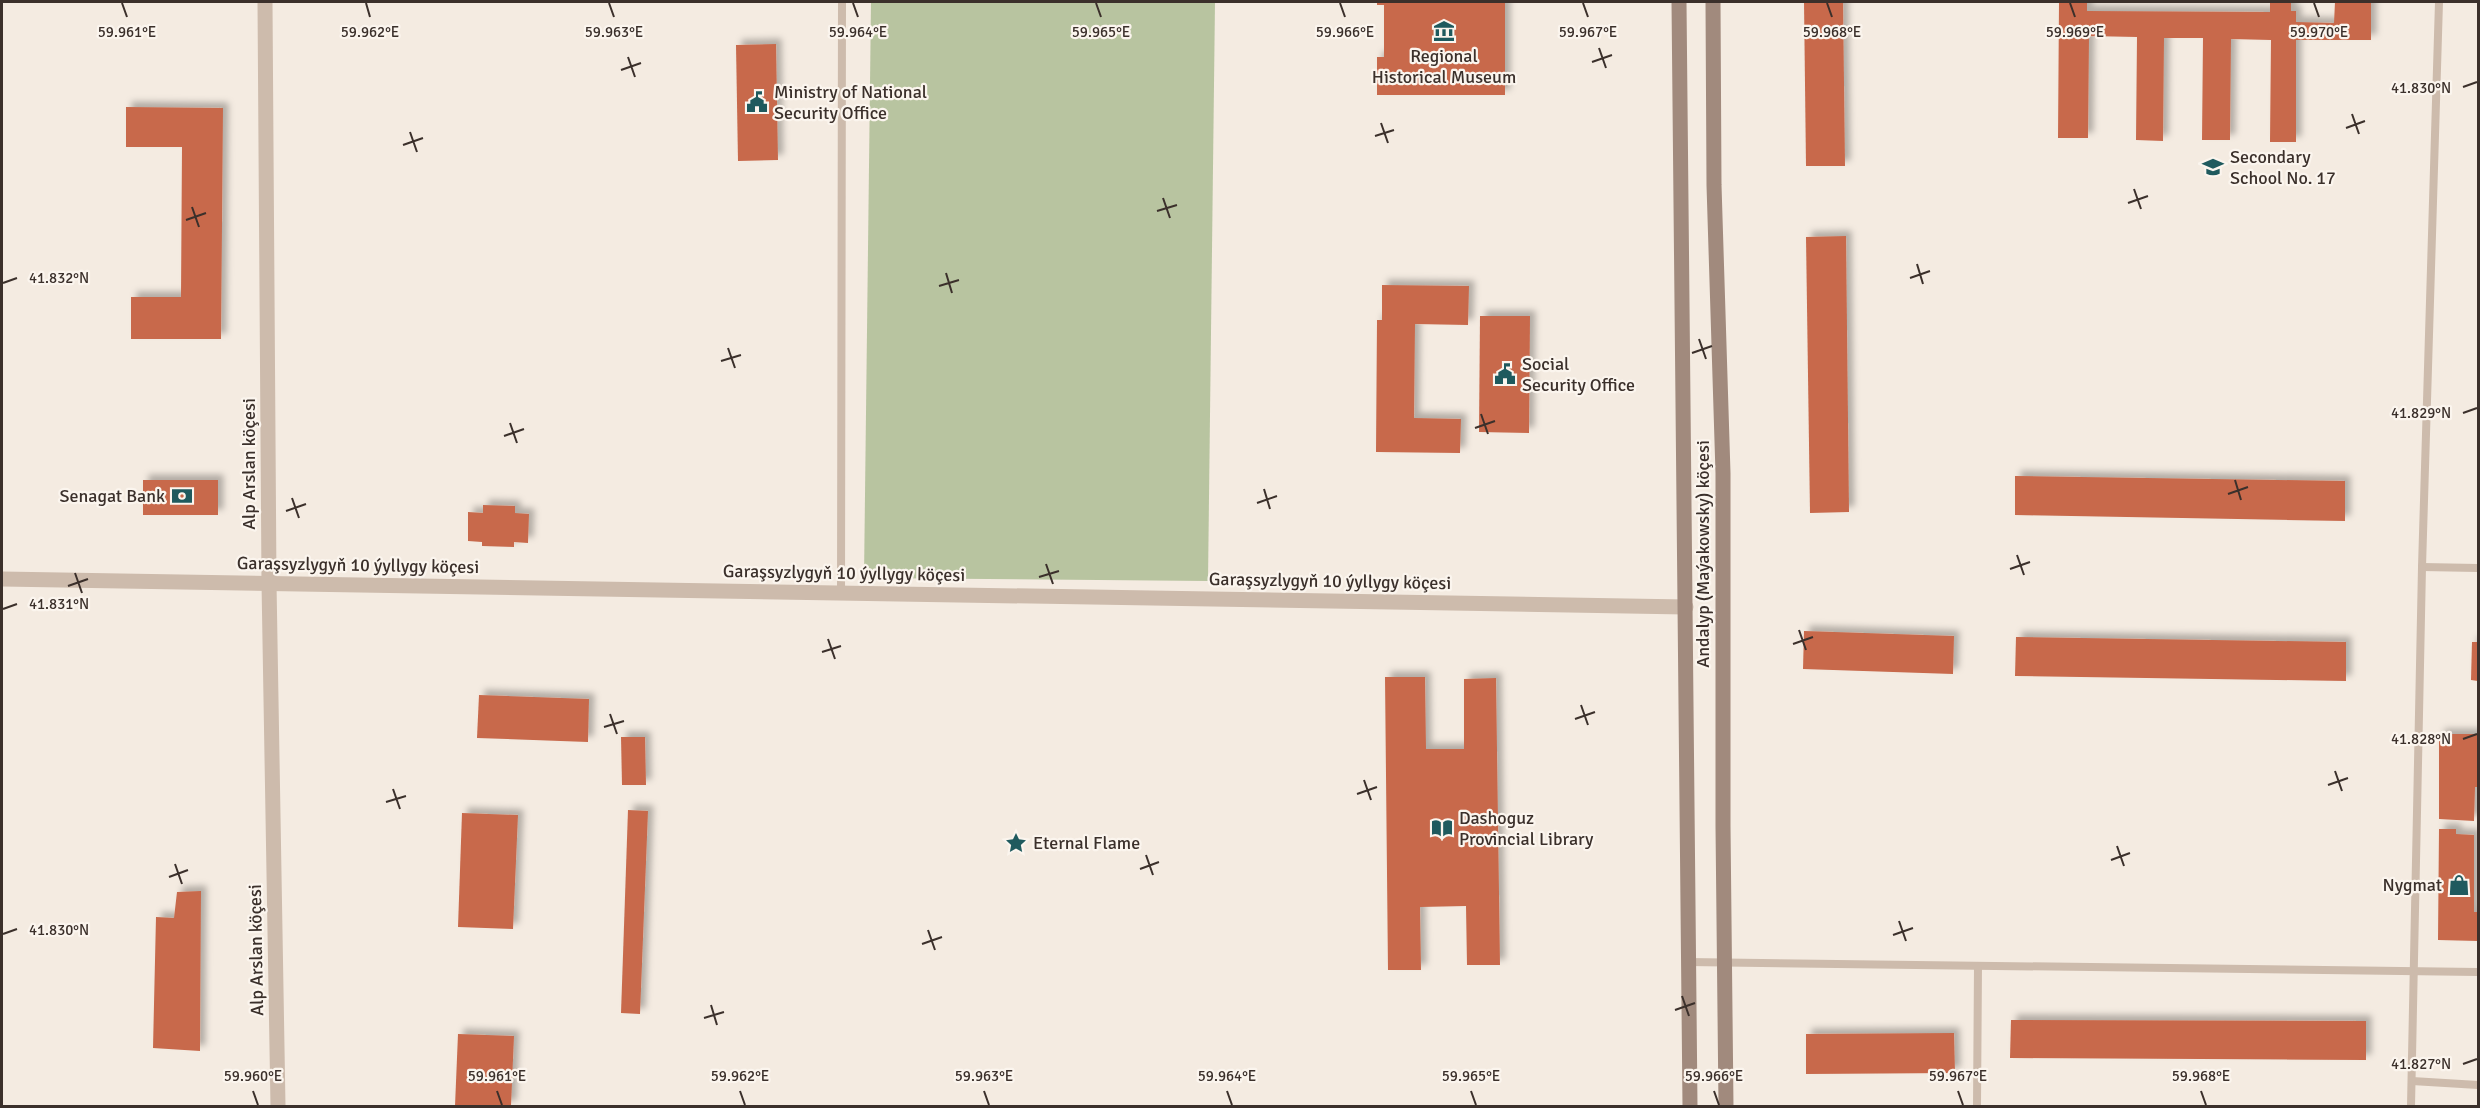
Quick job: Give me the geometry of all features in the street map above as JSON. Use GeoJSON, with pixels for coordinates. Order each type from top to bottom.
{"type":"FeatureCollection","features":[{"type":"Feature","properties":{"kind":"main road","name":"Andalyp (Maýakowsky) köçesi"},"geometry":{"type":"LineString","coordinates":[[1679,2],[1690,1107]]}},
{"type":"Feature","properties":{"kind":"main road","name":"Andalyp (Maýakowsky) köçesi"},"geometry":{"type":"LineString","coordinates":[[1713,2],[1714,185],[1723,473],[1726,1107]]}},
{"type":"Feature","properties":{"kind":"street","name":"Alp Arslan köçesi"},"geometry":{"type":"LineString","coordinates":[[265,2],[269,584],[278,1107]]}},
{"type":"Feature","properties":{"kind":"street","name":"Garaşsyzlygyň 10 ýyllygy köçesi"},"geometry":{"type":"LineString","coordinates":[[2,579],[1686,607]]}},
{"type":"Feature","properties":{"kind":"lane"},"geometry":{"type":"LineString","coordinates":[[842,2],[842,593]]}},
{"type":"Feature","properties":{"kind":"lane"},"geometry":{"type":"LineString","coordinates":[[2411,1107],[2422,567],[2439,2]]}},
{"type":"Feature","properties":{"kind":"lane"},"geometry":{"type":"LineString","coordinates":[[2422,567],[2478,568]]}},
{"type":"Feature","properties":{"kind":"lane"},"geometry":{"type":"LineString","coordinates":[[1688,962],[2478,972]]}},
{"type":"Feature","properties":{"kind":"lane"},"geometry":{"type":"LineString","coordinates":[[1977,1107],[1978,966]]}},
{"type":"Feature","properties":{"kind":"lane"},"geometry":{"type":"LineString","coordinates":[[2412,1081],[2478,1085]]}},
{"type":"Feature","properties":{"kind":"green space"},"geometry":{"type":"Polygon","coordinates":[[[871,2],[1215,2],[1208,581],[864,578],[871,2]]]}},
{"type":"Feature","properties":{"kind":"building","name":"Regional Historical Museum"},"geometry":{"type":"Polygon","coordinates":[[[1377,2],[1505,2],[1505,95],[1377,95],[1377,57],[1384,57],[1384,5],[1377,5],[1377,2]]]}},
{"type":"Feature","properties":{"kind":"building"},"geometry":{"type":"Polygon","coordinates":[[[1804,2],[1843,2],[1845,166],[1806,166],[1804,2]]]}},
{"type":"Feature","properties":{"kind":"building"},"geometry":{"type":"Polygon","coordinates":[[[2059,2],[2087,2],[2087,11],[2270,12],[2270,2],[2291,2],[2291,11],[2296,11],[2296,22],[2334,23],[2335,2],[2371,2],[2371,40],[2296,40],[2296,142],[2270,142],[2271,40],[2231,39],[2230,140],[2202,140],[2203,38],[2164,38],[2163,141],[2136,140],[2137,37],[2089,36],[2088,138],[2058,138],[2059,2]]]}},
{"type":"Feature","properties":{"kind":"building","name":"Ministry of National Security Office"},"geometry":{"type":"Polygon","coordinates":[[[776,44],[778,160],[738,161],[736,45],[776,44]]]}},
{"type":"Feature","properties":{"kind":"building"},"geometry":{"type":"Polygon","coordinates":[[[126,107],[223,108],[221,339],[131,339],[131,297],[181,297],[182,147],[126,147],[126,107]]]}},
{"type":"Feature","properties":{"kind":"building"},"geometry":{"type":"Polygon","coordinates":[[[1846,236],[1849,512],[1810,513],[1806,237],[1846,236]]]}},
{"type":"Feature","properties":{"kind":"building"},"geometry":{"type":"Polygon","coordinates":[[[1382,285],[1469,286],[1468,325],[1415,324],[1414,418],[1461,419],[1460,453],[1376,452],[1377,320],[1382,320],[1382,285]]]}},
{"type":"Feature","properties":{"kind":"building","name":"Social Security Office"},"geometry":{"type":"Polygon","coordinates":[[[1480,316],[1530,316],[1529,433],[1479,432],[1480,316]]]}},
{"type":"Feature","properties":{"kind":"building"},"geometry":{"type":"Polygon","coordinates":[[[2015,476],[2345,481],[2345,521],[2015,515],[2015,476]]]}},
{"type":"Feature","properties":{"kind":"building"},"geometry":{"type":"Polygon","coordinates":[[[143,480],[218,480],[218,515],[143,515],[143,480]]]}},
{"type":"Feature","properties":{"kind":"building"},"geometry":{"type":"Polygon","coordinates":[[[483,505],[515,506],[515,513],[529,514],[528,543],[514,542],[514,547],[482,546],[482,542],[468,541],[468,512],[483,513],[483,505]]]}},
{"type":"Feature","properties":{"kind":"building"},"geometry":{"type":"Polygon","coordinates":[[[1804,631],[1954,636],[1953,674],[1803,669],[1804,631]]]}},
{"type":"Feature","properties":{"kind":"building"},"geometry":{"type":"Polygon","coordinates":[[[2016,637],[2346,642],[2346,681],[2015,676],[2016,637]]]}},
{"type":"Feature","properties":{"kind":"building"},"geometry":{"type":"Polygon","coordinates":[[[2472,642],[2478,642],[2478,681],[2471,680],[2472,642]]]}},
{"type":"Feature","properties":{"kind":"building","name":"Dashoguz Provincial Library"},"geometry":{"type":"Polygon","coordinates":[[[1385,677],[1425,677],[1426,749],[1464,749],[1464,679],[1496,678],[1500,965],[1467,965],[1466,906],[1420,907],[1421,970],[1388,970],[1385,677]]]}},
{"type":"Feature","properties":{"kind":"building"},"geometry":{"type":"Polygon","coordinates":[[[479,695],[589,699],[588,742],[477,738],[479,695]]]}},
{"type":"Feature","properties":{"kind":"building"},"geometry":{"type":"Polygon","coordinates":[[[2439,734],[2478,734],[2478,787],[2475,787],[2474,821],[2439,819],[2439,734]]]}},
{"type":"Feature","properties":{"kind":"building"},"geometry":{"type":"Polygon","coordinates":[[[621,737],[645,737],[646,785],[622,785],[621,737]]]}},
{"type":"Feature","properties":{"kind":"building"},"geometry":{"type":"Polygon","coordinates":[[[628,810],[648,811],[640,1014],[621,1013],[628,810]]]}},
{"type":"Feature","properties":{"kind":"building"},"geometry":{"type":"Polygon","coordinates":[[[462,813],[518,815],[513,929],[458,927],[462,813]]]}},
{"type":"Feature","properties":{"kind":"building"},"geometry":{"type":"Polygon","coordinates":[[[2439,829],[2456,829],[2456,834],[2474,835],[2474,912],[2478,912],[2478,941],[2438,940],[2439,829]]]}},
{"type":"Feature","properties":{"kind":"building"},"geometry":{"type":"Polygon","coordinates":[[[201,891],[200,1051],[153,1048],[156,917],[174,918],[177,892],[201,891]]]}},
{"type":"Feature","properties":{"kind":"building"},"geometry":{"type":"Polygon","coordinates":[[[2011,1020],[2366,1021],[2366,1060],[2010,1058],[2011,1020]]]}},
{"type":"Feature","properties":{"kind":"building"},"geometry":{"type":"Polygon","coordinates":[[[1954,1033],[1955,1073],[1806,1074],[1806,1034],[1954,1033]]]}},
{"type":"Feature","properties":{"kind":"building"},"geometry":{"type":"Polygon","coordinates":[[[458,1034],[514,1036],[511,1106],[455,1106],[458,1034]]]}},
{"type":"Feature","properties":{"kind":"place","name":"Regional Historical Museum"},"geometry":{"type":"Point","coordinates":[1444,31]}},
{"type":"Feature","properties":{"kind":"place","name":"Ministry of National Security Office"},"geometry":{"type":"Point","coordinates":[757,102]}},
{"type":"Feature","properties":{"kind":"place","name":"Secondary School No. 17"},"geometry":{"type":"Point","coordinates":[2213,167]}},
{"type":"Feature","properties":{"kind":"place","name":"Social Security Office"},"geometry":{"type":"Point","coordinates":[1505,374]}},
{"type":"Feature","properties":{"kind":"place","name":"Senagat Bank"},"geometry":{"type":"Point","coordinates":[182,496]}},
{"type":"Feature","properties":{"kind":"place","name":"Dashoguz Provincial Library"},"geometry":{"type":"Point","coordinates":[1442,828]}},
{"type":"Feature","properties":{"kind":"place","name":"Eternal Flame"},"geometry":{"type":"Point","coordinates":[1016,843]}},
{"type":"Feature","properties":{"kind":"place","name":"Nygmat"},"geometry":{"type":"Point","coordinates":[2459,885]}}]}
